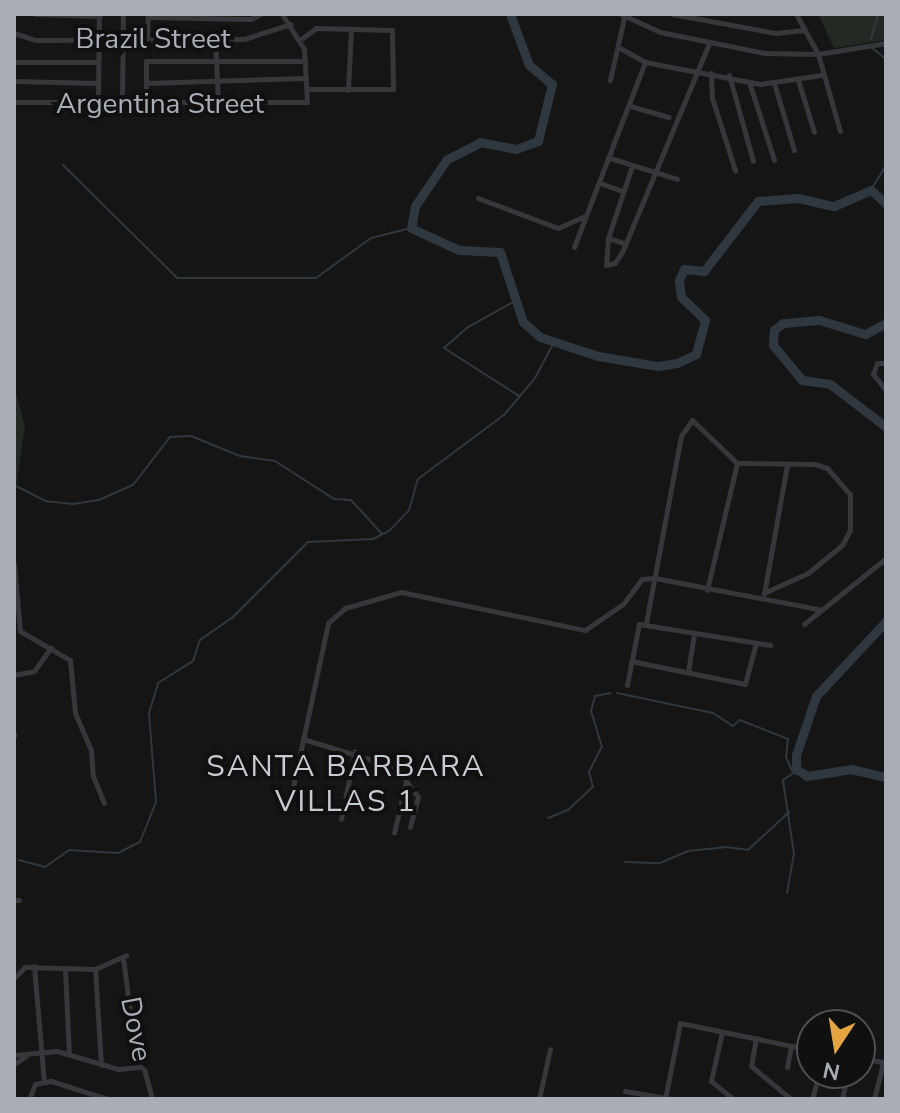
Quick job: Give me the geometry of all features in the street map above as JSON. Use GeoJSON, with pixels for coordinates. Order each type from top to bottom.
{"type":"FeatureCollection","features":[{"type":"Feature","properties":{"kind":"street"},"geometry":{"type":"LineString","coordinates":[[35,14],[100,15],[96,62],[98,103]]}},
{"type":"Feature","properties":{"kind":"street"},"geometry":{"type":"LineString","coordinates":[[122,103],[123,14]]}},
{"type":"Feature","properties":{"kind":"street"},"geometry":{"type":"LineString","coordinates":[[147,39],[148,15],[261,14]]}},
{"type":"Feature","properties":{"kind":"street"},"geometry":{"type":"LineString","coordinates":[[282,14],[301,39],[308,89],[393,89],[392,30],[316,28],[301,39]]}},
{"type":"Feature","properties":{"kind":"street"},"geometry":{"type":"LineString","coordinates":[[672,14],[776,33],[804,30]]}},
{"type":"Feature","properties":{"kind":"street"},"geometry":{"type":"LineString","coordinates":[[796,14],[818,54],[821,75],[840,131]]}},
{"type":"Feature","properties":{"kind":"street"},"geometry":{"type":"LineString","coordinates":[[610,80],[622,16],[644,28],[765,53],[818,54],[886,43]]}},
{"type":"Feature","properties":{"kind":"street","name":"Brazil Street"},"geometry":{"type":"LineString","coordinates":[[14,33],[35,40],[123,41],[263,36],[291,24]]}},
{"type":"Feature","properties":{"kind":"street"},"geometry":{"type":"LineString","coordinates":[[348,90],[351,29]]}},
{"type":"Feature","properties":{"kind":"street"},"geometry":{"type":"LineString","coordinates":[[215,38],[218,102]]}},
{"type":"Feature","properties":{"kind":"street"},"geometry":{"type":"LineString","coordinates":[[632,166],[608,238],[606,265],[618,260],[626,244],[709,43]]}},
{"type":"Feature","properties":{"kind":"street"},"geometry":{"type":"LineString","coordinates":[[618,46],[645,62],[749,81],[774,83],[821,75]]}},
{"type":"Feature","properties":{"kind":"street"},"geometry":{"type":"LineString","coordinates":[[146,105],[146,61],[305,61]]}},
{"type":"Feature","properties":{"kind":"street"},"geometry":{"type":"LineString","coordinates":[[14,62],[96,62]]}},
{"type":"Feature","properties":{"kind":"street"},"geometry":{"type":"LineString","coordinates":[[574,247],[645,62]]}},
{"type":"Feature","properties":{"kind":"street"},"geometry":{"type":"LineString","coordinates":[[711,73],[712,98],[735,170]]}},
{"type":"Feature","properties":{"kind":"street"},"geometry":{"type":"LineString","coordinates":[[729,75],[753,161]]}},
{"type":"Feature","properties":{"kind":"street"},"geometry":{"type":"LineString","coordinates":[[146,83],[306,78]]}},
{"type":"Feature","properties":{"kind":"street"},"geometry":{"type":"LineString","coordinates":[[798,80],[814,132]]}},
{"type":"Feature","properties":{"kind":"street"},"geometry":{"type":"LineString","coordinates":[[14,81],[98,83]]}},
{"type":"Feature","properties":{"kind":"street"},"geometry":{"type":"LineString","coordinates":[[749,81],[774,160]]}},
{"type":"Feature","properties":{"kind":"street"},"geometry":{"type":"LineString","coordinates":[[774,83],[794,150]]}},
{"type":"Feature","properties":{"kind":"street","name":"Argentina Street"},"geometry":{"type":"LineString","coordinates":[[14,102],[146,105],[307,102],[308,89]]}},
{"type":"Feature","properties":{"kind":"street"},"geometry":{"type":"LineString","coordinates":[[630,106],[668,117]]}},
{"type":"Feature","properties":{"kind":"street"},"geometry":{"type":"LineString","coordinates":[[610,158],[677,179]]}},
{"type":"Feature","properties":{"kind":"street"},"geometry":{"type":"LineString","coordinates":[[600,183],[622,191]]}},
{"type":"Feature","properties":{"kind":"street"},"geometry":{"type":"LineString","coordinates":[[478,198],[535,215],[558,228],[586,215]]}},
{"type":"Feature","properties":{"kind":"street"},"geometry":{"type":"LineString","coordinates":[[608,238],[626,244]]}},
{"type":"Feature","properties":{"kind":"street"},"geometry":{"type":"LineString","coordinates":[[886,363],[877,363],[873,374],[886,390]]}},
{"type":"Feature","properties":{"kind":"street"},"geometry":{"type":"LineString","coordinates":[[646,623],[681,436],[692,420],[737,463],[827,468],[850,494],[850,530],[842,545],[808,573],[763,597]]}},
{"type":"Feature","properties":{"kind":"street"},"geometry":{"type":"LineString","coordinates":[[707,590],[737,463]]}},
{"type":"Feature","properties":{"kind":"street"},"geometry":{"type":"LineString","coordinates":[[763,597],[787,465]]}},
{"type":"Feature","properties":{"kind":"street"},"geometry":{"type":"LineString","coordinates":[[804,624],[886,558]]}},
{"type":"Feature","properties":{"kind":"street"},"geometry":{"type":"LineString","coordinates":[[14,564],[20,631],[70,660],[75,713],[91,750],[94,783],[104,803]]}},
{"type":"Feature","properties":{"kind":"street"},"geometry":{"type":"LineString","coordinates":[[288,810],[328,623],[345,608],[401,592],[585,630],[623,604],[642,579],[655,578],[822,610]]}},
{"type":"Feature","properties":{"kind":"street"},"geometry":{"type":"LineString","coordinates":[[627,685],[639,624],[755,646],[770,645]]}},
{"type":"Feature","properties":{"kind":"street"},"geometry":{"type":"LineString","coordinates":[[688,672],[694,634]]}},
{"type":"Feature","properties":{"kind":"street"},"geometry":{"type":"LineString","coordinates":[[631,661],[745,684],[755,646]]}},
{"type":"Feature","properties":{"kind":"street"},"geometry":{"type":"LineString","coordinates":[[14,675],[34,671],[51,648]]}},
{"type":"Feature","properties":{"kind":"street"},"geometry":{"type":"LineString","coordinates":[[303,739],[355,751],[396,766],[418,797],[410,827]]}},
{"type":"Feature","properties":{"kind":"street"},"geometry":{"type":"LineString","coordinates":[[341,819],[355,751]]}},
{"type":"Feature","properties":{"kind":"street"},"geometry":{"type":"LineString","coordinates":[[394,833],[406,781]]}},
{"type":"Feature","properties":{"kind":"street","name":"Dove"},"geometry":{"type":"LineString","coordinates":[[95,969],[124,956],[151,1099]]}},
{"type":"Feature","properties":{"kind":"street"},"geometry":{"type":"LineString","coordinates":[[14,978],[20,970],[34,966],[65,970],[95,969],[101,1065]]}},
{"type":"Feature","properties":{"kind":"street"},"geometry":{"type":"LineString","coordinates":[[34,966],[44,1082]]}},
{"type":"Feature","properties":{"kind":"street"},"geometry":{"type":"LineString","coordinates":[[65,970],[69,1054]]}},
{"type":"Feature","properties":{"kind":"street"},"geometry":{"type":"LineString","coordinates":[[625,1091],[668,1097],[680,1023],[796,1047]]}},
{"type":"Feature","properties":{"kind":"street"},"geometry":{"type":"LineString","coordinates":[[722,1032],[711,1081],[733,1099]]}},
{"type":"Feature","properties":{"kind":"street"},"geometry":{"type":"LineString","coordinates":[[756,1038],[751,1066],[791,1099]]}},
{"type":"Feature","properties":{"kind":"street"},"geometry":{"type":"LineString","coordinates":[[787,1067],[791,1046]]}},
{"type":"Feature","properties":{"kind":"street"},"geometry":{"type":"LineString","coordinates":[[539,1099],[550,1049]]}},
{"type":"Feature","properties":{"kind":"street"},"geometry":{"type":"LineString","coordinates":[[14,1055],[69,1054],[101,1065],[143,1067]]}},
{"type":"Feature","properties":{"kind":"street"},"geometry":{"type":"LineString","coordinates":[[14,1064],[27,1055]]}},
{"type":"Feature","properties":{"kind":"street"},"geometry":{"type":"LineString","coordinates":[[884,1062],[875,1097],[886,1096]]}},
{"type":"Feature","properties":{"kind":"street"},"geometry":{"type":"LineString","coordinates":[[29,1099],[35,1084],[44,1082],[108,1099]]}},
{"type":"Feature","properties":{"kind":"shaded area"},"geometry":{"type":"Polygon","coordinates":[[[818,14],[886,14],[886,40],[834,48],[818,14]]]}},
{"type":"Feature","properties":{"kind":"shaded area"},"geometry":{"type":"Polygon","coordinates":[[[14,386],[25,426],[14,501],[14,386]]]}},
{"type":"Feature","properties":{"kind":"waterway"},"geometry":{"type":"LineString","coordinates":[[510,14],[529,65],[552,84],[538,141],[516,149],[481,142],[447,159],[415,206],[411,228],[459,250],[500,252],[523,322],[540,337],[598,356],[658,366],[677,363],[696,354],[705,320],[681,297],[679,280],[684,269],[704,271],[758,201],[798,198],[834,206],[871,190],[886,204]]}},
{"type":"Feature","properties":{"kind":"waterway"},"geometry":{"type":"LineString","coordinates":[[871,39],[878,14]]}},
{"type":"Feature","properties":{"kind":"waterway"},"geometry":{"type":"LineString","coordinates":[[871,47],[886,59]]}},
{"type":"Feature","properties":{"kind":"waterway"},"geometry":{"type":"LineString","coordinates":[[63,165],[177,278],[316,278],[371,238],[411,228]]}},
{"type":"Feature","properties":{"kind":"waterway"},"geometry":{"type":"LineString","coordinates":[[871,190],[886,165]]}},
{"type":"Feature","properties":{"kind":"waterway"},"geometry":{"type":"LineString","coordinates":[[515,301],[468,327],[444,348],[519,396]]}},
{"type":"Feature","properties":{"kind":"waterway"},"geometry":{"type":"LineString","coordinates":[[886,323],[865,334],[819,320],[783,323],[774,330],[773,345],[802,380],[830,384],[886,427]]}},
{"type":"Feature","properties":{"kind":"waterway"},"geometry":{"type":"LineString","coordinates":[[19,860],[45,867],[69,850],[118,853],[140,842],[156,802],[149,713],[158,683],[193,661],[200,640],[233,617],[308,542],[373,539],[389,531],[409,510],[418,479],[504,415],[535,378],[554,343]]}},
{"type":"Feature","properties":{"kind":"waterway"},"geometry":{"type":"LineString","coordinates":[[14,485],[45,501],[73,504],[99,500],[133,485],[170,437],[191,436],[240,456],[275,461],[334,499],[351,500],[382,534]]}},
{"type":"Feature","properties":{"kind":"waterway"},"geometry":{"type":"LineString","coordinates":[[886,621],[816,696],[796,755],[796,769],[807,776],[851,769],[886,777]]}},
{"type":"Feature","properties":{"kind":"waterway"},"geometry":{"type":"LineString","coordinates":[[548,818],[568,810],[593,787],[589,772],[602,747],[591,711],[595,696],[611,693]]}},
{"type":"Feature","properties":{"kind":"waterway"},"geometry":{"type":"LineString","coordinates":[[617,693],[713,713],[733,726],[740,720],[788,739],[786,757],[793,773],[807,776]]}},
{"type":"Feature","properties":{"kind":"waterway"},"geometry":{"type":"LineString","coordinates":[[787,893],[794,854],[783,780],[792,774]]}},
{"type":"Feature","properties":{"kind":"waterway"},"geometry":{"type":"LineString","coordinates":[[625,862],[660,863],[688,851],[725,847],[748,850],[789,812]]}},
{"type":"Feature","properties":{"kind":"district","name":"SANTA BARBARA VILLAS 1"},"geometry":{"type":"Point","coordinates":[346,784]}}]}
